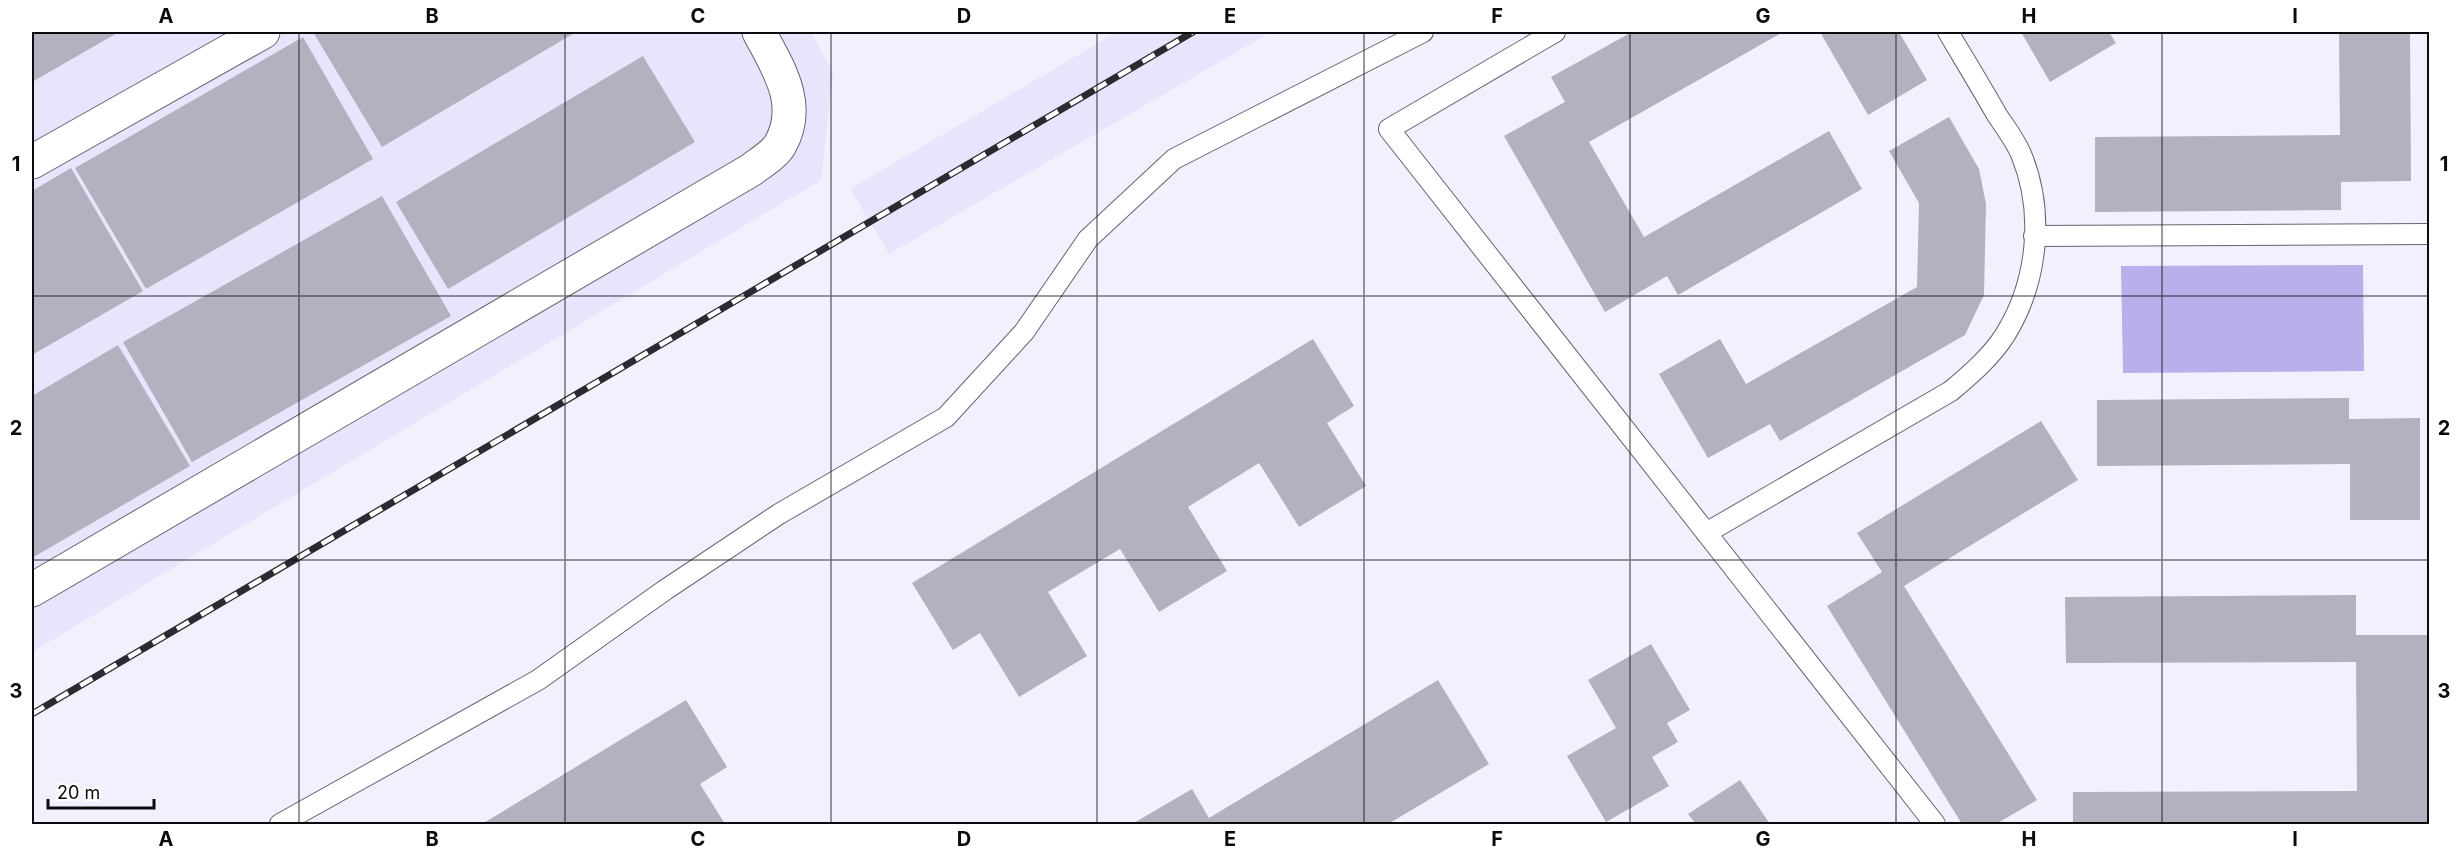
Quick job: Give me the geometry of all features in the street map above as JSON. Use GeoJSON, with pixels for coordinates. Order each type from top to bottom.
{"type":"FeatureCollection","features":[{"type":"Feature","properties":{"kind":"street"},"geometry":{"type":"LineString","coordinates":[[32,162],[263,32]]}},
{"type":"Feature","properties":{"kind":"street"},"geometry":{"type":"LineString","coordinates":[[32,590],[752,170],[779,147],[790,118],[786,83],[759,32]]}},
{"type":"Feature","properties":{"kind":"lane"},"geometry":{"type":"LineString","coordinates":[[280,825],[538,680],[664,590],[779,514],[946,417],[1024,332],[1088,239],[1174,159],[1423,32]]}},
{"type":"Feature","properties":{"kind":"lane"},"geometry":{"type":"LineString","coordinates":[[1556,32],[1389,129],[1935,825]]}},
{"type":"Feature","properties":{"kind":"lane"},"geometry":{"type":"LineString","coordinates":[[1707,533],[1951,391],[1980,366],[2004,336],[2022,302],[2032,265],[2034,236],[2032,189],[2020,153],[1948,32]]}},
{"type":"Feature","properties":{"kind":"lane"},"geometry":{"type":"LineString","coordinates":[[2034,236],[2430,234]]}},
{"type":"Feature","properties":{"kind":"shaded area"},"geometry":{"type":"Polygon","coordinates":[[[32,32],[811,32],[833,72],[821,180],[32,652],[32,32]]]}},
{"type":"Feature","properties":{"kind":"shaded area"},"geometry":{"type":"Polygon","coordinates":[[[1117,32],[1271,32],[889,254],[850,189],[1117,32]]]}},
{"type":"Feature","properties":{"kind":"shaded area"},"geometry":{"type":"Polygon","coordinates":[[[2363,265],[2364,371],[2123,373],[2121,266],[2363,265]]]}},
{"type":"Feature","properties":{"kind":"building"},"geometry":{"type":"Polygon","coordinates":[[[32,32],[119,32],[32,82],[32,32]]]}},
{"type":"Feature","properties":{"kind":"building"},"geometry":{"type":"Polygon","coordinates":[[[313,32],[576,32],[382,147],[313,32]]]}},
{"type":"Feature","properties":{"kind":"building"},"geometry":{"type":"Polygon","coordinates":[[[1632,32],[1783,32],[1589,142],[1644,237],[1829,131],[1862,189],[1678,295],[1667,276],[1605,312],[1504,136],[1565,102],[1551,77],[1632,32]]]}},
{"type":"Feature","properties":{"kind":"building"},"geometry":{"type":"Polygon","coordinates":[[[1820,32],[1899,32],[1927,80],[1868,115],[1820,32]]]}},
{"type":"Feature","properties":{"kind":"building"},"geometry":{"type":"Polygon","coordinates":[[[2021,32],[2109,32],[2116,43],[2050,82],[2021,32]]]}},
{"type":"Feature","properties":{"kind":"building"},"geometry":{"type":"Polygon","coordinates":[[[2339,32],[2410,32],[2411,181],[2341,182],[2341,210],[2095,212],[2095,137],[2340,135],[2339,32]]]}},
{"type":"Feature","properties":{"kind":"building"},"geometry":{"type":"Polygon","coordinates":[[[303,37],[373,159],[146,289],[75,168],[303,37]]]}},
{"type":"Feature","properties":{"kind":"building"},"geometry":{"type":"Polygon","coordinates":[[[643,56],[695,142],[448,289],[396,202],[643,56]]]}},
{"type":"Feature","properties":{"kind":"building"},"geometry":{"type":"Polygon","coordinates":[[[1949,117],[1979,169],[1986,204],[1984,295],[1965,335],[1780,441],[1770,424],[1708,458],[1659,374],[1720,339],[1746,384],[1917,287],[1919,203],[1889,151],[1949,117]]]}},
{"type":"Feature","properties":{"kind":"building"},"geometry":{"type":"Polygon","coordinates":[[[71,168],[143,291],[32,355],[32,191],[71,168]]]}},
{"type":"Feature","properties":{"kind":"building"},"geometry":{"type":"Polygon","coordinates":[[[382,196],[451,316],[192,462],[123,342],[382,196]]]}},
{"type":"Feature","properties":{"kind":"building"},"geometry":{"type":"Polygon","coordinates":[[[1313,339],[1354,406],[1327,423],[1366,486],[1299,527],[1259,463],[1188,507],[1227,571],[1159,612],[1120,549],[1048,592],[1087,656],[1019,697],[980,633],[953,650],[912,583],[1313,339]]]}},
{"type":"Feature","properties":{"kind":"building"},"geometry":{"type":"Polygon","coordinates":[[[118,345],[190,466],[32,558],[32,396],[118,345]]]}},
{"type":"Feature","properties":{"kind":"building"},"geometry":{"type":"Polygon","coordinates":[[[2349,398],[2349,419],[2420,418],[2420,520],[2350,520],[2350,464],[2097,466],[2097,400],[2349,398]]]}},
{"type":"Feature","properties":{"kind":"building"},"geometry":{"type":"Polygon","coordinates":[[[2041,421],[2078,480],[1904,586],[2037,800],[1996,824],[1962,824],[1827,606],[1882,572],[1857,533],[2041,421]]]}},
{"type":"Feature","properties":{"kind":"building"},"geometry":{"type":"Polygon","coordinates":[[[2356,595],[2356,635],[2428,635],[2429,824],[2073,824],[2073,792],[2357,791],[2356,662],[2066,663],[2065,597],[2356,595]]]}},
{"type":"Feature","properties":{"kind":"building"},"geometry":{"type":"Polygon","coordinates":[[[1651,644],[1690,710],[1667,723],[1678,742],[1652,757],[1669,786],[1606,822],[1567,756],[1616,728],[1588,680],[1651,644]]]}},
{"type":"Feature","properties":{"kind":"building"},"geometry":{"type":"Polygon","coordinates":[[[1438,680],[1489,764],[1388,824],[1132,824],[1192,789],[1209,818],[1438,680]]]}},
{"type":"Feature","properties":{"kind":"building"},"geometry":{"type":"Polygon","coordinates":[[[686,700],[727,767],[700,784],[725,824],[482,824],[686,700]]]}},
{"type":"Feature","properties":{"kind":"building"},"geometry":{"type":"Polygon","coordinates":[[[1740,780],[1770,824],[1696,824],[1688,814],[1740,780]]]}},
{"type":"Feature","properties":{"kind":"railway"},"geometry":{"type":"LineString","coordinates":[[32,714],[1193,32]]}}]}
